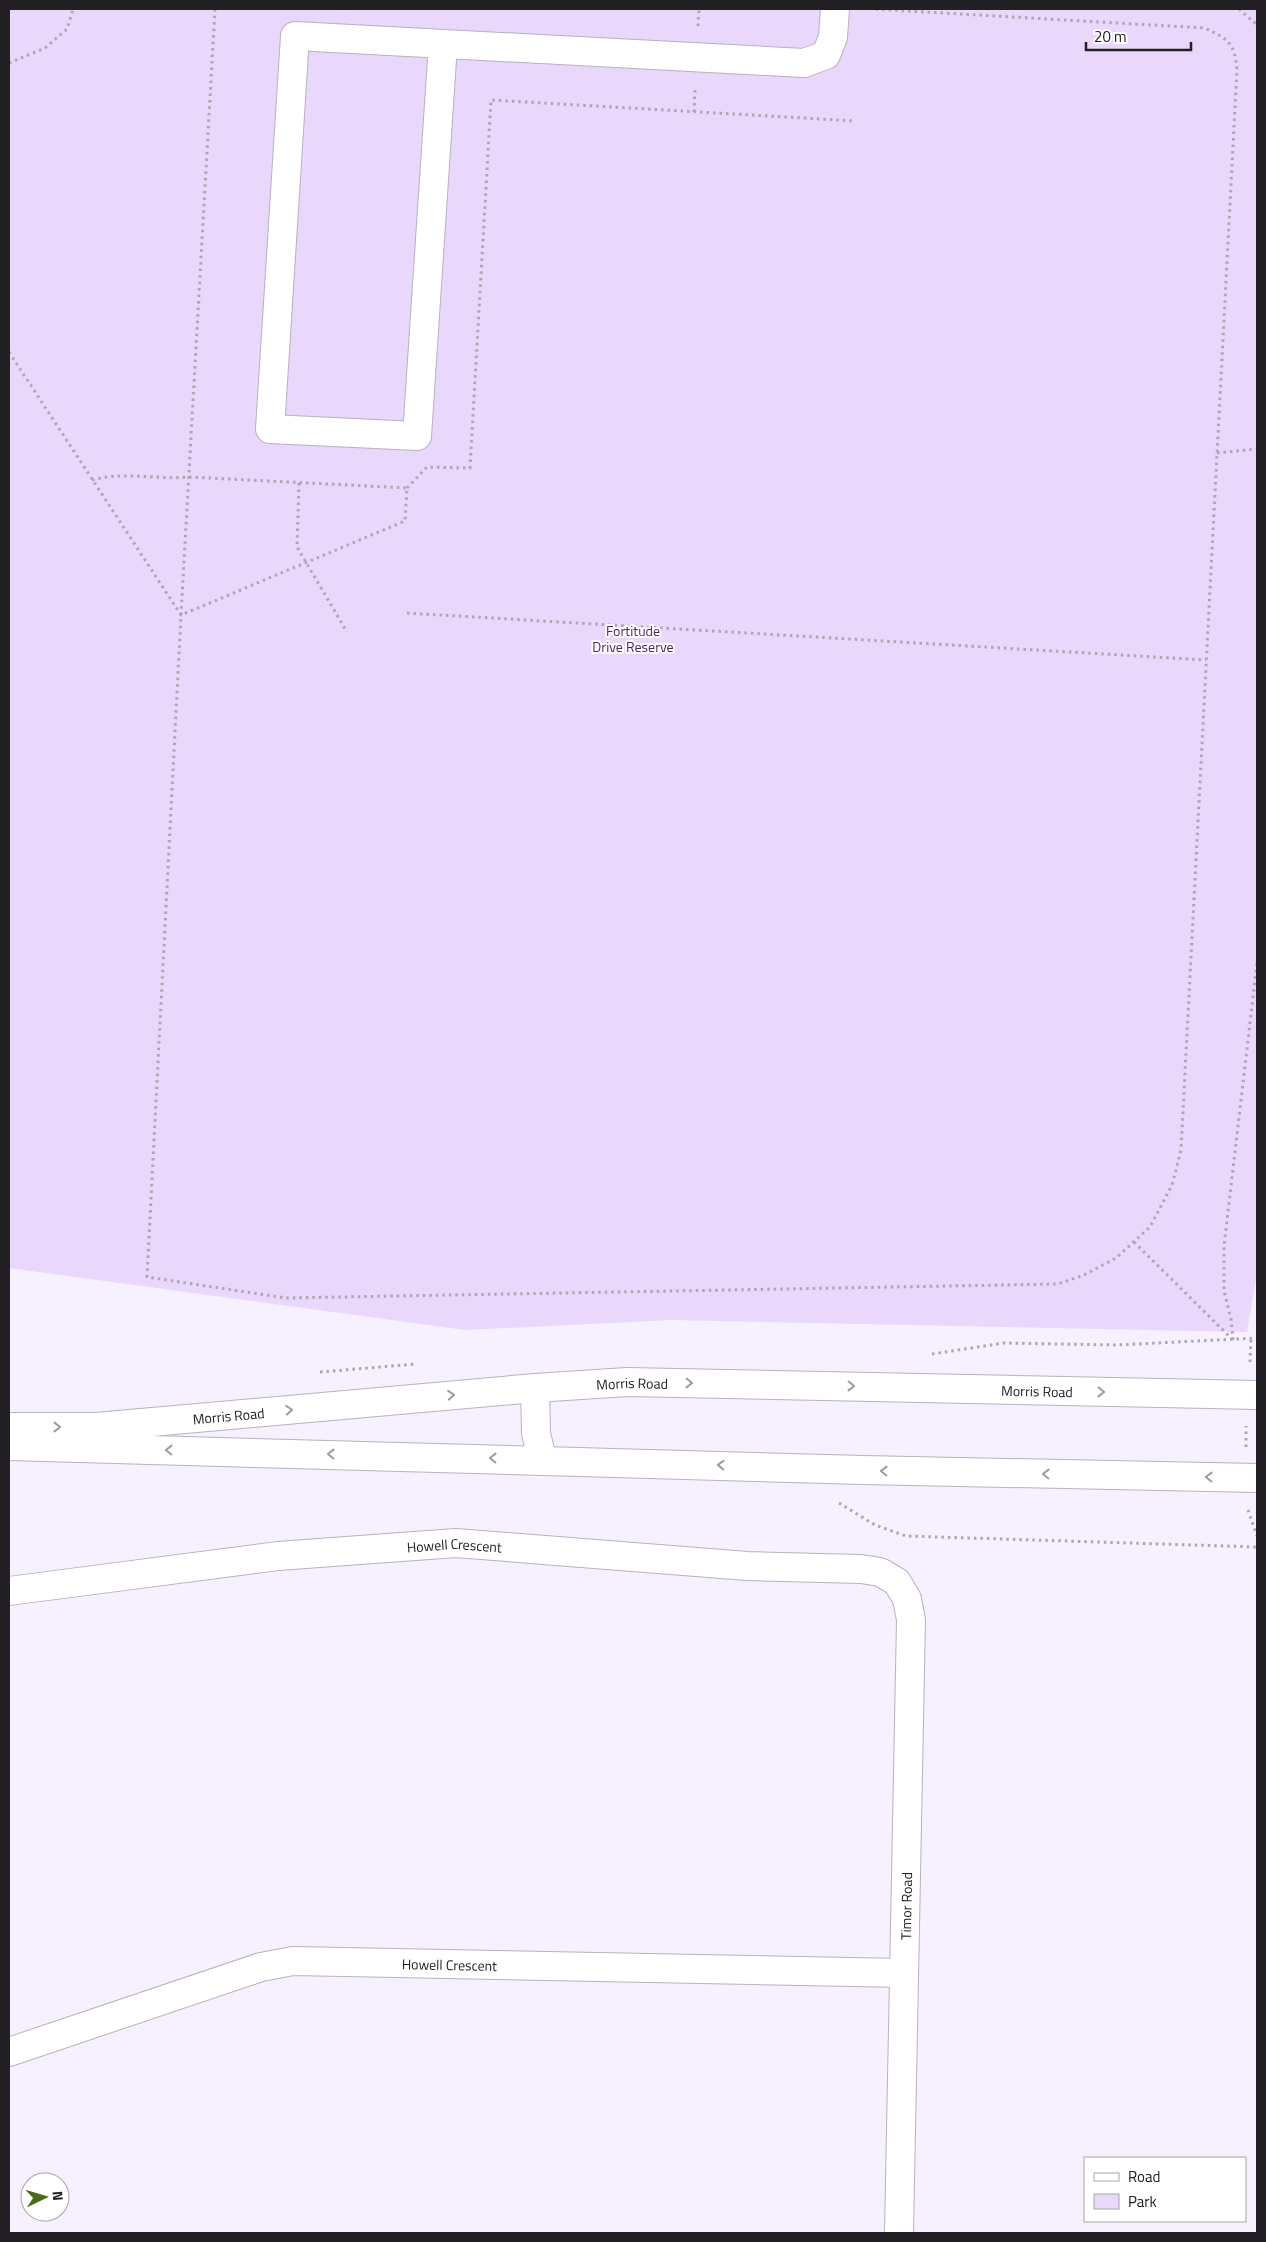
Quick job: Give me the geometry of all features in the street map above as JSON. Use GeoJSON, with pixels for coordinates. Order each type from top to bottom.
{"type":"FeatureCollection","features":[{"type":"Feature","properties":{"kind":"street"},"geometry":{"type":"LineString","coordinates":[[443,44],[417,436],[270,429],[295,36],[804,63],[826,55],[833,37],[835,9]]}},
{"type":"Feature","properties":{"kind":"street","name":"Morris Road"},"geometry":{"type":"LineString","coordinates":[[9,1427],[96,1427],[535,1388],[627,1382],[1252,1395]]}},
{"type":"Feature","properties":{"kind":"street"},"geometry":{"type":"LineString","coordinates":[[535,1388],[536,1433],[542,1460]]}},
{"type":"Feature","properties":{"kind":"street"},"geometry":{"type":"LineString","coordinates":[[9,1446],[912,1471],[1251,1478]]}},
{"type":"Feature","properties":{"kind":"street","name":"Howell Crescent"},"geometry":{"type":"LineString","coordinates":[[9,1591],[278,1556],[456,1543],[746,1566],[861,1569],[880,1572],[897,1582]]}},
{"type":"Feature","properties":{"kind":"street","name":"Timor Road"},"geometry":{"type":"LineString","coordinates":[[897,1582],[907,1599],[911,1620],[899,2233]]}},
{"type":"Feature","properties":{"kind":"street","name":"Howell Crescent"},"geometry":{"type":"LineString","coordinates":[[9,2052],[261,1967],[293,1961],[904,1973]]}},
{"type":"Feature","properties":{"kind":"path"},"geometry":{"type":"LineString","coordinates":[[9,63],[45,48],[67,29],[74,9]]}},
{"type":"Feature","properties":{"kind":"path"},"geometry":{"type":"LineString","coordinates":[[215,9],[147,1277],[286,1298],[1058,1284],[1084,1275],[1116,1258],[1150,1227],[1172,1185],[1181,1150],[1237,69],[1234,50],[1222,36],[1205,28],[873,9]]}},
{"type":"Feature","properties":{"kind":"path"},"geometry":{"type":"LineString","coordinates":[[1239,9],[1257,25]]}},
{"type":"Feature","properties":{"kind":"path"},"geometry":{"type":"LineString","coordinates":[[181,615],[404,521],[407,488],[427,467],[470,468],[491,100],[855,121]]}},
{"type":"Feature","properties":{"kind":"path"},"geometry":{"type":"LineString","coordinates":[[9,352],[181,615]]}},
{"type":"Feature","properties":{"kind":"path"},"geometry":{"type":"LineString","coordinates":[[1217,453],[1257,449]]}},
{"type":"Feature","properties":{"kind":"path"},"geometry":{"type":"LineString","coordinates":[[92,480],[107,476],[171,479],[189,477],[407,488]]}},
{"type":"Feature","properties":{"kind":"path"},"geometry":{"type":"LineString","coordinates":[[299,482],[297,547],[347,632]]}},
{"type":"Feature","properties":{"kind":"path"},"geometry":{"type":"LineString","coordinates":[[407,613],[1206,660]]}},
{"type":"Feature","properties":{"kind":"path"},"geometry":{"type":"LineString","coordinates":[[1134,1242],[1232,1340],[1231,1319],[1224,1291],[1224,1246],[1257,963]]}},
{"type":"Feature","properties":{"kind":"path"},"geometry":{"type":"LineString","coordinates":[[1251,1338],[1251,1478],[1245,1501],[1257,1536]]}},
{"type":"Feature","properties":{"kind":"path"},"geometry":{"type":"LineString","coordinates":[[831,1501],[839,1503],[875,1525],[906,1536],[1257,1546]]}},
{"type":"Feature","properties":{"kind":"green space","name":"Fortitude Drive Reserve"},"geometry":{"type":"Polygon","coordinates":[[[9,9],[1257,9],[1257,1273],[1247,1332],[672,1320],[465,1330],[9,1268],[9,9]]]}}]}
